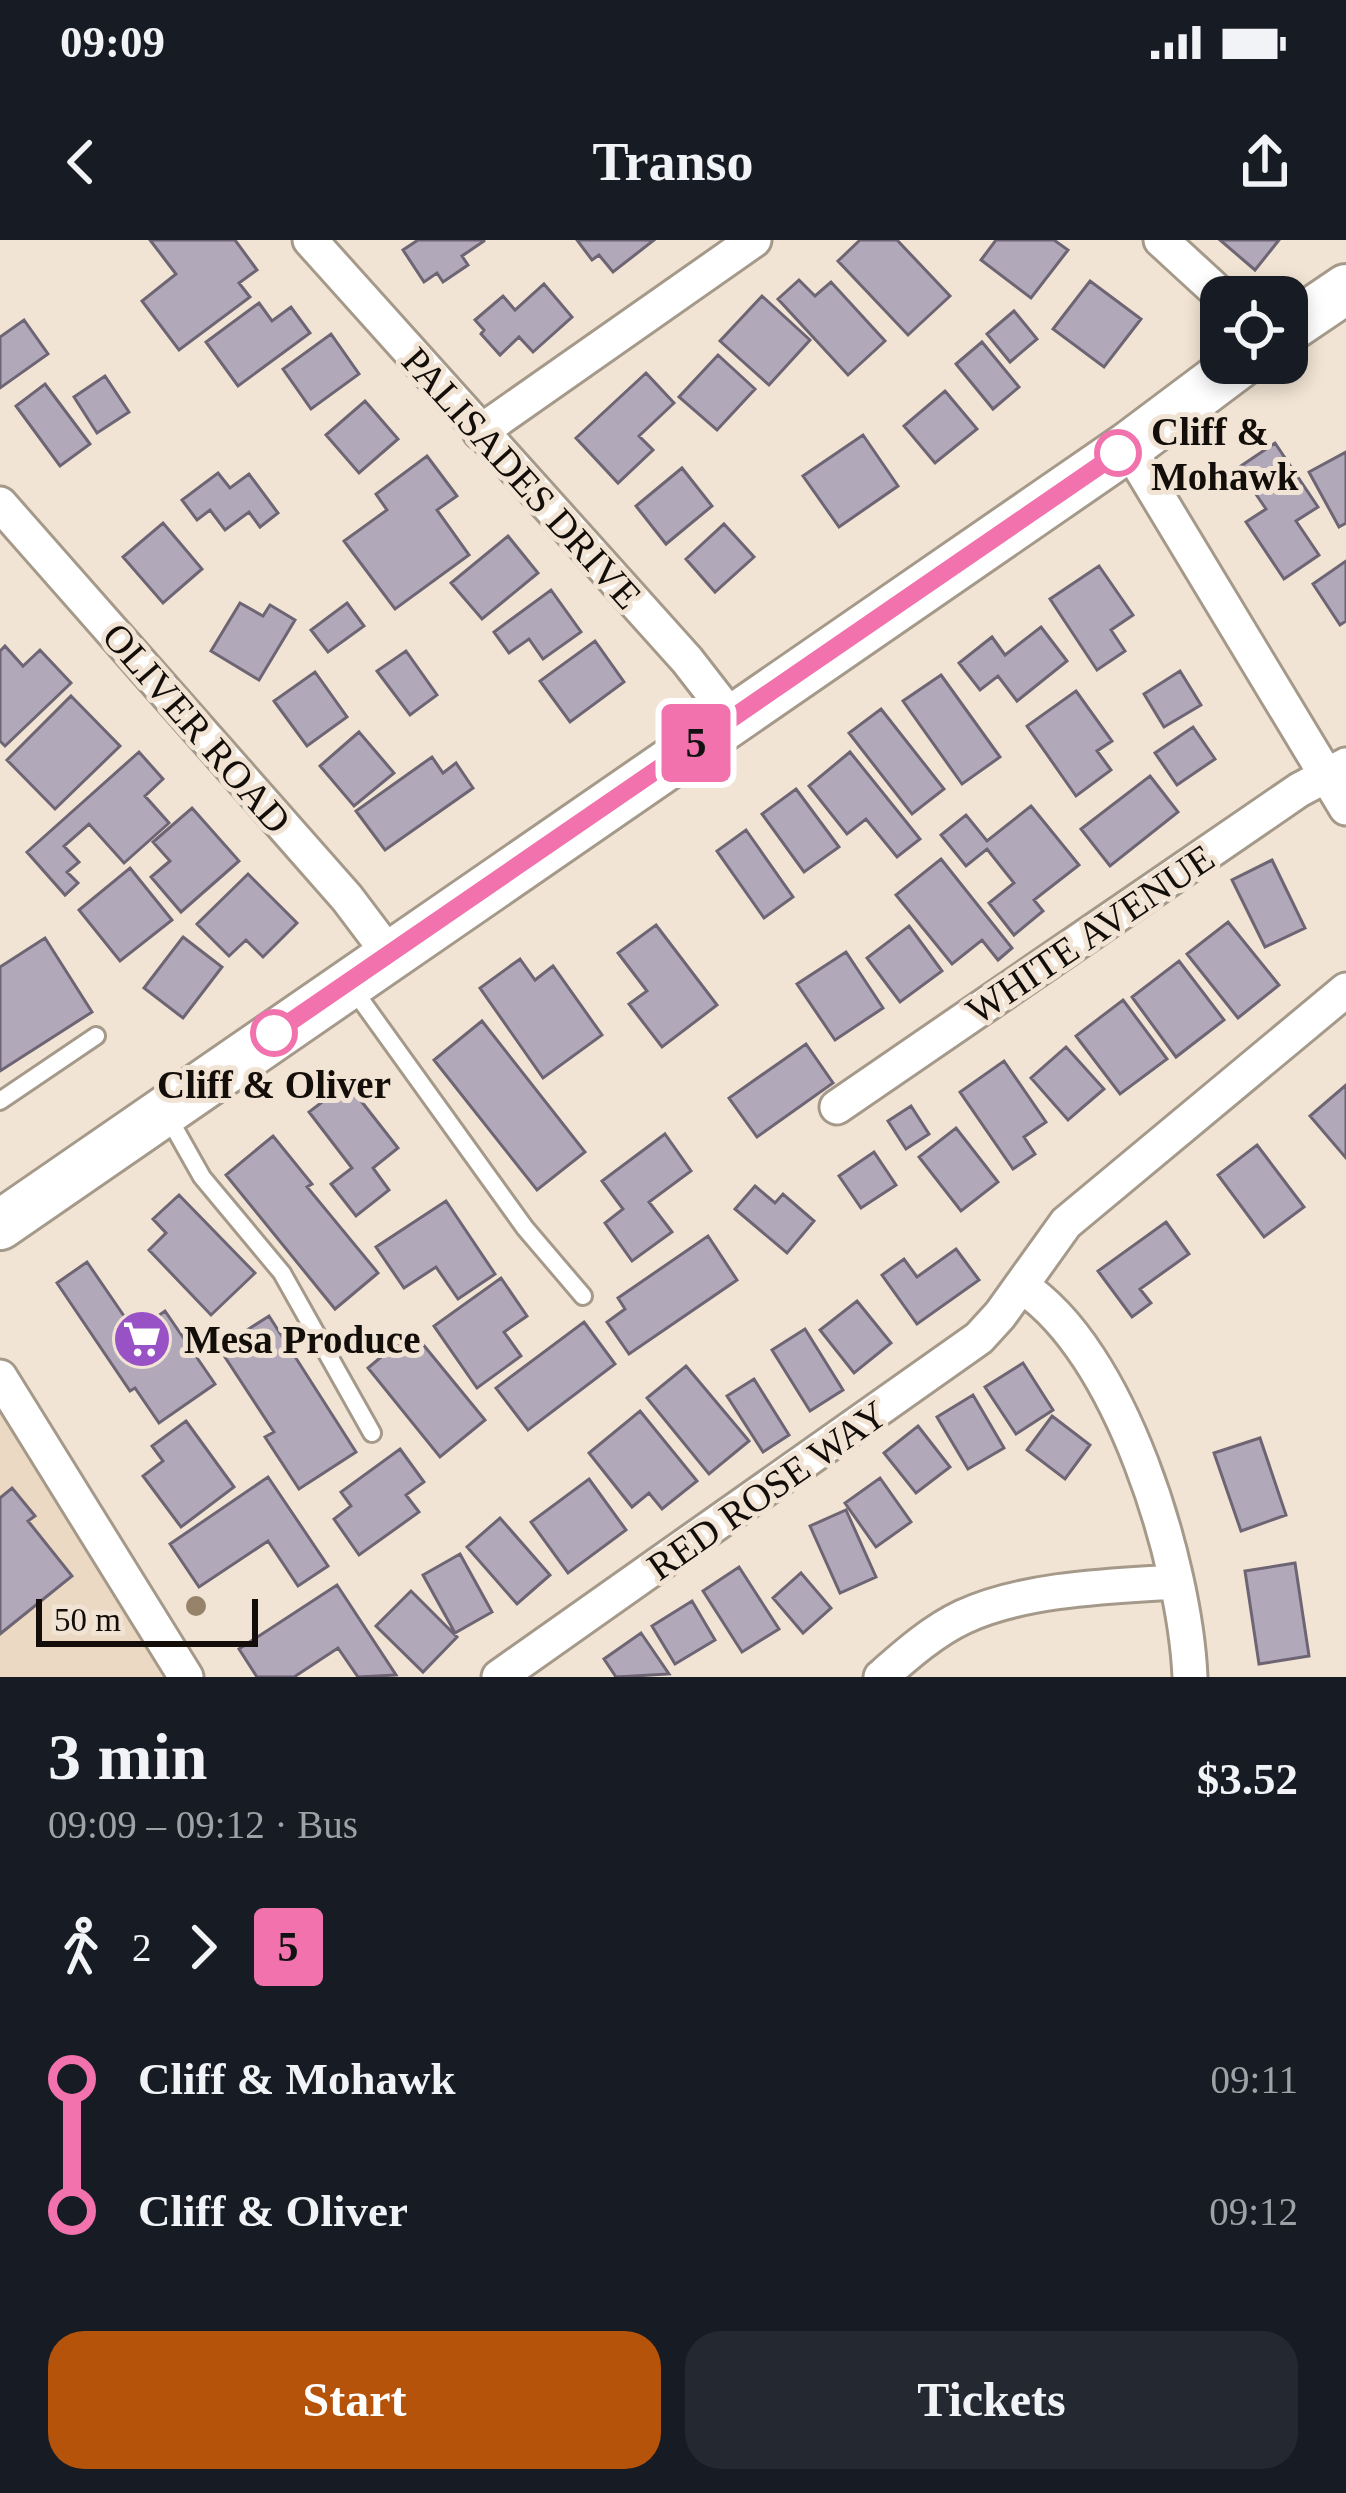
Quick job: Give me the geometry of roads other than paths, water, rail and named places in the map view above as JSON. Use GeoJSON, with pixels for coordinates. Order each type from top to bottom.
{"type":"FeatureCollection","features":[{"type":"Feature","properties":{"kind":"main road"},"geometry":{"type":"LineString","coordinates":[[1308,315],[1346,289]]}},
{"type":"Feature","properties":{"kind":"main road"},"geometry":{"type":"LineString","coordinates":[[0,1225],[1128,447],[1212,384]]}},
{"type":"Feature","properties":{"kind":"street","name":"PALISADES DRIVE"},"geometry":{"type":"LineString","coordinates":[[310,240],[687,661],[732,718]]}},
{"type":"Feature","properties":{"kind":"street"},"geometry":{"type":"LineString","coordinates":[[480,432],[754,240]]}},
{"type":"Feature","properties":{"kind":"street"},"geometry":{"type":"LineString","coordinates":[[1161,240],[1200,276]]}},
{"type":"Feature","properties":{"kind":"street"},"geometry":{"type":"LineString","coordinates":[[1128,447],[1336,771],[1346,808]]}},
{"type":"Feature","properties":{"kind":"street","name":"OLIVER ROAD"},"geometry":{"type":"LineString","coordinates":[[0,504],[347,898],[390,955]]}},
{"type":"Feature","properties":{"kind":"street","name":"WHITE AVENUE"},"geometry":{"type":"LineString","coordinates":[[837,1107],[1299,790],[1336,771]]}},
{"type":"Feature","properties":{"kind":"street","name":"RED ROSE WAY"},"geometry":{"type":"LineString","coordinates":[[499,1677],[979,1338],[1082,1208],[1346,990]]}},
{"type":"Feature","properties":{"kind":"street"},"geometry":{"type":"LineString","coordinates":[[1021,1286],[1051,1309],[1109,1387],[1137,1454],[1174,1582],[1188,1636],[1190,1677]]}},
{"type":"Feature","properties":{"kind":"street"},"geometry":{"type":"LineString","coordinates":[[0,1377],[186,1677]]}},
{"type":"Feature","properties":{"kind":"street"},"geometry":{"type":"LineString","coordinates":[[880,1677],[909,1652],[976,1611],[1039,1597],[1174,1582]]}},
{"type":"Feature","properties":{"kind":"lane"},"geometry":{"type":"LineString","coordinates":[[348,982],[525,1228],[583,1295]]}},
{"type":"Feature","properties":{"kind":"lane"},"geometry":{"type":"LineString","coordinates":[[0,1100],[96,1036]]}},
{"type":"Feature","properties":{"kind":"lane"},"geometry":{"type":"LineString","coordinates":[[163,1109],[202,1177],[282,1274],[372,1432]]}},
{"type":"Feature","properties":{"kind":"place","name":"Cliff & Mohawk"},"geometry":{"type":"Point","coordinates":[1118,453]}},
{"type":"Feature","properties":{"kind":"place","name":"Cliff & Oliver"},"geometry":{"type":"Point","coordinates":[274,1033]}},
{"type":"Feature","properties":{"kind":"place","name":"Mesa Produce"},"geometry":{"type":"Point","coordinates":[142,1339]}}]}
